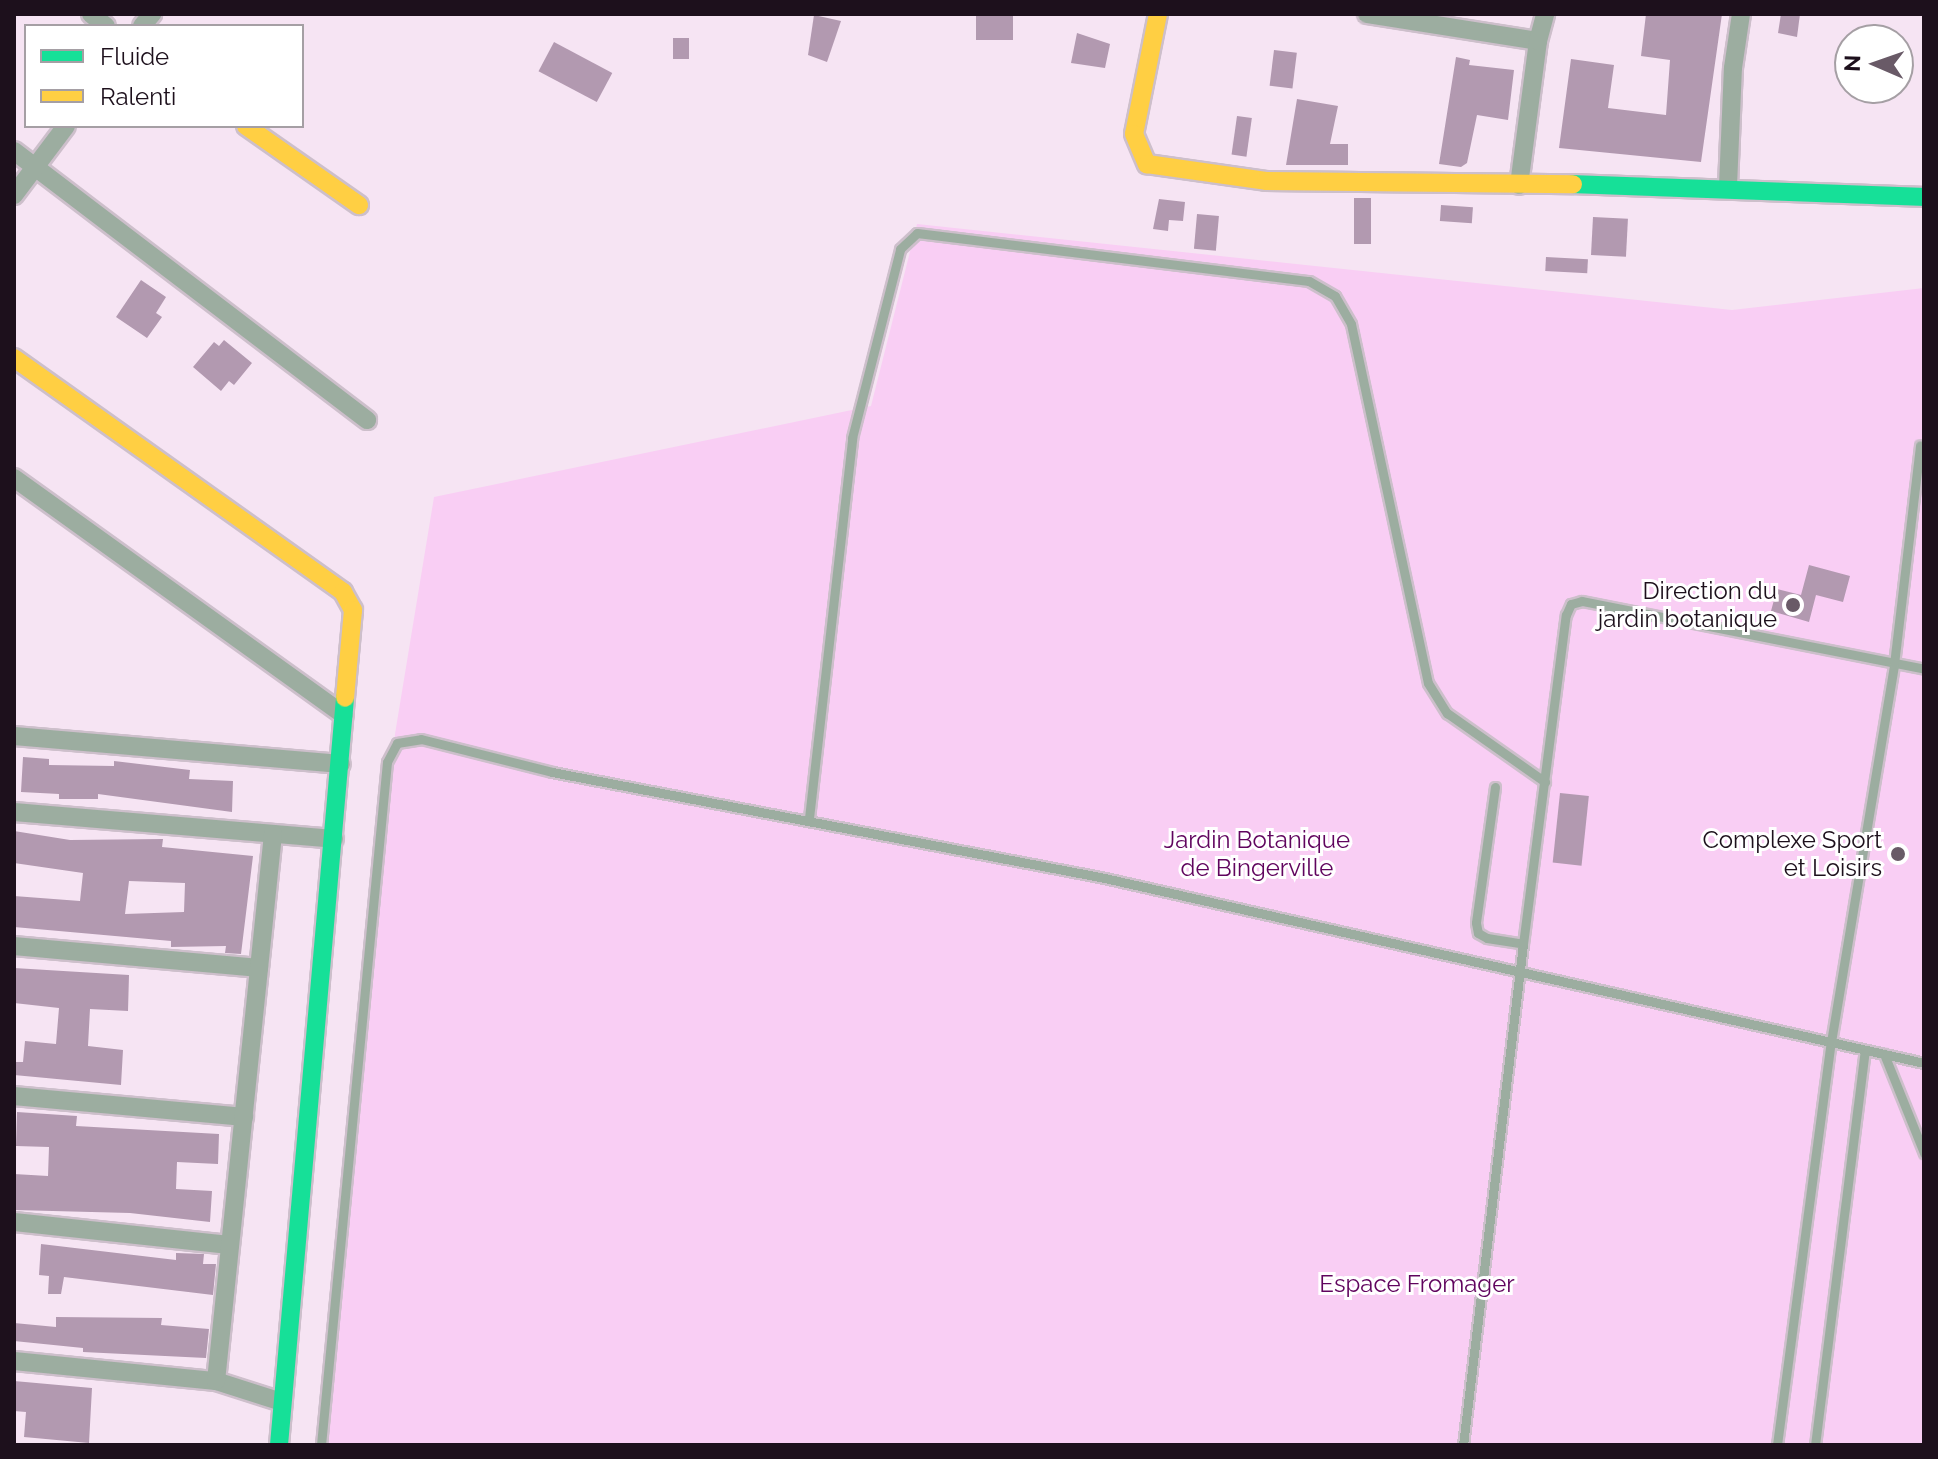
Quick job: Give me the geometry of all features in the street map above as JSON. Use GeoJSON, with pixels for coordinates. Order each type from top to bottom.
{"type":"FeatureCollection","features":[{"type":"Feature","properties":{"kind":"street"},"geometry":{"type":"LineString","coordinates":[[1158,14],[1134,134],[1147,164],[1266,181],[1728,186],[1924,197]]}},
{"type":"Feature","properties":{"kind":"street"},"geometry":{"type":"LineString","coordinates":[[1367,14],[1538,41]]}},
{"type":"Feature","properties":{"kind":"street"},"geometry":{"type":"LineString","coordinates":[[1519,185],[1538,41],[1545,14]]}},
{"type":"Feature","properties":{"kind":"street"},"geometry":{"type":"LineString","coordinates":[[1728,186],[1733,68],[1741,14]]}},
{"type":"Feature","properties":{"kind":"street"},"geometry":{"type":"LineString","coordinates":[[14,195],[64,128]]}},
{"type":"Feature","properties":{"kind":"street"},"geometry":{"type":"LineString","coordinates":[[249,128],[359,205]]}},
{"type":"Feature","properties":{"kind":"street"},"geometry":{"type":"LineString","coordinates":[[14,151],[367,420]]}},
{"type":"Feature","properties":{"kind":"street"},"geometry":{"type":"LineString","coordinates":[[14,358],[343,592],[353,610],[279,1445]]}},
{"type":"Feature","properties":{"kind":"street"},"geometry":{"type":"LineString","coordinates":[[14,478],[344,715]]}},
{"type":"Feature","properties":{"kind":"street"},"geometry":{"type":"LineString","coordinates":[[14,736],[341,764]]}},
{"type":"Feature","properties":{"kind":"street"},"geometry":{"type":"LineString","coordinates":[[14,812],[334,839]]}},
{"type":"Feature","properties":{"kind":"street"},"geometry":{"type":"LineString","coordinates":[[216,1381],[273,834]]}},
{"type":"Feature","properties":{"kind":"street"},"geometry":{"type":"LineString","coordinates":[[14,946],[259,968]]}},
{"type":"Feature","properties":{"kind":"street"},"geometry":{"type":"LineString","coordinates":[[14,1096],[244,1117]]}},
{"type":"Feature","properties":{"kind":"street"},"geometry":{"type":"LineString","coordinates":[[14,1222],[230,1245]]}},
{"type":"Feature","properties":{"kind":"street"},"geometry":{"type":"LineString","coordinates":[[14,1361],[216,1381],[282,1402]]}},
{"type":"Feature","properties":{"kind":"lane"},"geometry":{"type":"LineString","coordinates":[[809,818],[852,438],[900,249],[917,233],[1309,281],[1335,296],[1351,324],[1428,683],[1447,713],[1545,782]]}},
{"type":"Feature","properties":{"kind":"lane"},"geometry":{"type":"LineString","coordinates":[[1777,1445],[1831,1042],[1894,664],[1920,446],[1924,450]]}},
{"type":"Feature","properties":{"kind":"lane"},"geometry":{"type":"LineString","coordinates":[[1463,1445],[1519,972],[1566,615],[1571,604],[1582,601],[1924,669]]}},
{"type":"Feature","properties":{"kind":"lane"},"geometry":{"type":"LineString","coordinates":[[321,1445],[387,762],[397,743],[421,739],[552,772],[809,818],[1924,1063]]}},
{"type":"Feature","properties":{"kind":"lane"},"geometry":{"type":"LineString","coordinates":[[1495,787],[1476,923],[1478,933],[1487,938],[1523,944]]}},
{"type":"Feature","properties":{"kind":"lane"},"geometry":{"type":"LineString","coordinates":[[1815,1445],[1865,1050]]}},
{"type":"Feature","properties":{"kind":"lane"},"geometry":{"type":"LineString","coordinates":[[1884,1054],[1924,1153]]}},
{"type":"Feature","properties":{"kind":"green space","name":"Jardin Botanique de Bingerville"},"geometry":{"type":"Polygon","coordinates":[[[917,224],[1732,310],[1924,288],[1924,1445],[327,1445],[395,734],[434,497],[871,406],[917,224]]]}},
{"type":"Feature","properties":{"kind":"building"},"geometry":{"type":"Polygon","coordinates":[[[976,14],[1013,14],[1013,40],[976,40],[976,14]]]}},
{"type":"Feature","properties":{"kind":"building"},"geometry":{"type":"Polygon","coordinates":[[[1646,14],[1722,14],[1701,162],[1559,148],[1571,59],[1614,65],[1608,108],[1666,115],[1670,60],[1641,56],[1646,14]]]}},
{"type":"Feature","properties":{"kind":"building"},"geometry":{"type":"Polygon","coordinates":[[[1781,14],[1800,14],[1797,37],[1778,33],[1781,14]]]}},
{"type":"Feature","properties":{"kind":"building"},"geometry":{"type":"Polygon","coordinates":[[[814,15],[841,21],[827,62],[808,55],[814,15]]]}},
{"type":"Feature","properties":{"kind":"building"},"geometry":{"type":"Polygon","coordinates":[[[1077,33],[1110,44],[1105,68],[1071,63],[1077,33]]]}},
{"type":"Feature","properties":{"kind":"building"},"geometry":{"type":"Polygon","coordinates":[[[673,38],[689,38],[689,59],[673,59],[673,38]]]}},
{"type":"Feature","properties":{"kind":"building"},"geometry":{"type":"Polygon","coordinates":[[[554,42],[612,73],[597,102],[539,71],[554,42]]]}},
{"type":"Feature","properties":{"kind":"building"},"geometry":{"type":"Polygon","coordinates":[[[1274,50],[1297,53],[1292,89],[1270,86],[1274,50]]]}},
{"type":"Feature","properties":{"kind":"building"},"geometry":{"type":"Polygon","coordinates":[[[1456,57],[1470,60],[1469,65],[1514,70],[1508,120],[1477,115],[1467,163],[1461,167],[1439,164],[1456,57]]]}},
{"type":"Feature","properties":{"kind":"building"},"geometry":{"type":"Polygon","coordinates":[[[1297,99],[1338,106],[1330,144],[1348,144],[1348,165],[1286,165],[1297,99]]]}},
{"type":"Feature","properties":{"kind":"building"},"geometry":{"type":"Polygon","coordinates":[[[1237,116],[1252,118],[1246,157],[1232,155],[1237,116]]]}},
{"type":"Feature","properties":{"kind":"building"},"geometry":{"type":"Polygon","coordinates":[[[1354,198],[1371,198],[1371,244],[1354,244],[1354,198]]]}},
{"type":"Feature","properties":{"kind":"building"},"geometry":{"type":"Polygon","coordinates":[[[1159,199],[1185,202],[1183,221],[1169,220],[1168,231],[1153,229],[1159,199]]]}},
{"type":"Feature","properties":{"kind":"building"},"geometry":{"type":"Polygon","coordinates":[[[1441,205],[1473,207],[1472,223],[1440,221],[1441,205]]]}},
{"type":"Feature","properties":{"kind":"building"},"geometry":{"type":"Polygon","coordinates":[[[1197,214],[1219,216],[1216,251],[1194,249],[1197,214]]]}},
{"type":"Feature","properties":{"kind":"building"},"geometry":{"type":"Polygon","coordinates":[[[1593,217],[1628,219],[1626,257],[1591,255],[1593,217]]]}},
{"type":"Feature","properties":{"kind":"building"},"geometry":{"type":"Polygon","coordinates":[[[1546,257],[1588,259],[1587,273],[1545,271],[1546,257]]]}},
{"type":"Feature","properties":{"kind":"building"},"geometry":{"type":"Polygon","coordinates":[[[141,280],[166,297],[156,313],[162,317],[147,338],[116,317],[141,280]]]}},
{"type":"Feature","properties":{"kind":"building"},"geometry":{"type":"Polygon","coordinates":[[[224,340],[252,363],[234,385],[229,381],[221,391],[193,367],[214,342],[219,346],[224,340]]]}},
{"type":"Feature","properties":{"kind":"building"},"geometry":{"type":"Polygon","coordinates":[[[1809,565],[1850,576],[1843,602],[1816,595],[1809,622],[1771,611],[1777,589],[1801,595],[1809,565]]]}},
{"type":"Feature","properties":{"kind":"building"},"geometry":{"type":"Polygon","coordinates":[[[23,757],[49,759],[49,765],[114,766],[114,761],[190,770],[189,779],[233,781],[232,812],[98,794],[98,799],[59,799],[59,794],[21,792],[23,757]]]}},
{"type":"Feature","properties":{"kind":"building"},"geometry":{"type":"Polygon","coordinates":[[[1560,793],[1589,796],[1582,866],[1553,863],[1560,793]]]}},
{"type":"Feature","properties":{"kind":"building"},"geometry":{"type":"Polygon","coordinates":[[[14,831],[70,840],[163,839],[162,847],[253,856],[241,954],[225,953],[226,946],[171,947],[171,941],[14,927],[14,896],[80,901],[83,873],[14,863],[14,831]],[[129,881],[125,914],[184,912],[185,883],[129,881]]]}},
{"type":"Feature","properties":{"kind":"building"},"geometry":{"type":"Polygon","coordinates":[[[14,968],[129,975],[128,1011],[90,1009],[88,1046],[123,1050],[121,1085],[14,1075],[14,1062],[23,1062],[25,1041],[56,1044],[59,1008],[14,1003],[14,968]]]}},
{"type":"Feature","properties":{"kind":"building"},"geometry":{"type":"Polygon","coordinates":[[[17,1112],[77,1116],[76,1126],[219,1134],[218,1164],[177,1162],[176,1189],[212,1191],[210,1222],[130,1213],[14,1210],[14,1174],[48,1176],[49,1147],[16,1146],[17,1112]]]}},
{"type":"Feature","properties":{"kind":"building"},"geometry":{"type":"Polygon","coordinates":[[[41,1244],[176,1260],[176,1253],[204,1254],[203,1264],[216,1264],[213,1295],[64,1277],[61,1294],[48,1294],[49,1276],[39,1275],[41,1244]]]}},
{"type":"Feature","properties":{"kind":"building"},"geometry":{"type":"Polygon","coordinates":[[[56,1317],[162,1318],[161,1325],[209,1329],[206,1358],[83,1352],[83,1348],[14,1341],[14,1323],[56,1327],[56,1317]]]}},
{"type":"Feature","properties":{"kind":"building"},"geometry":{"type":"Polygon","coordinates":[[[14,1381],[92,1388],[89,1443],[24,1437],[26,1412],[14,1411],[14,1381]]]}},
{"type":"Feature","properties":{"kind":"traffic: fast"},"geometry":{"type":"LineString","coordinates":[[1573,184],[1924,197]]}},
{"type":"Feature","properties":{"kind":"traffic: fast"},"geometry":{"type":"LineString","coordinates":[[279,1445],[345,698]]}},
{"type":"Feature","properties":{"kind":"traffic: slow"},"geometry":{"type":"LineString","coordinates":[[1158,14],[1134,134],[1147,164],[1266,181],[1573,184]]}},
{"type":"Feature","properties":{"kind":"traffic: slow"},"geometry":{"type":"LineString","coordinates":[[249,128],[359,205]]}},
{"type":"Feature","properties":{"kind":"traffic: slow"},"geometry":{"type":"LineString","coordinates":[[14,358],[343,592],[353,610],[345,698]]}},
{"type":"Feature","properties":{"kind":"place","name":"Direction du jardin botanique"},"geometry":{"type":"Point","coordinates":[1793,605]}},
{"type":"Feature","properties":{"kind":"place","name":"Complexe Sport et Loisirs"},"geometry":{"type":"Point","coordinates":[1898,854]}},
{"type":"Feature","properties":{"kind":"park label","name":"Espace Fromager"},"geometry":{"type":"Point","coordinates":[1417,1284]}}]}
